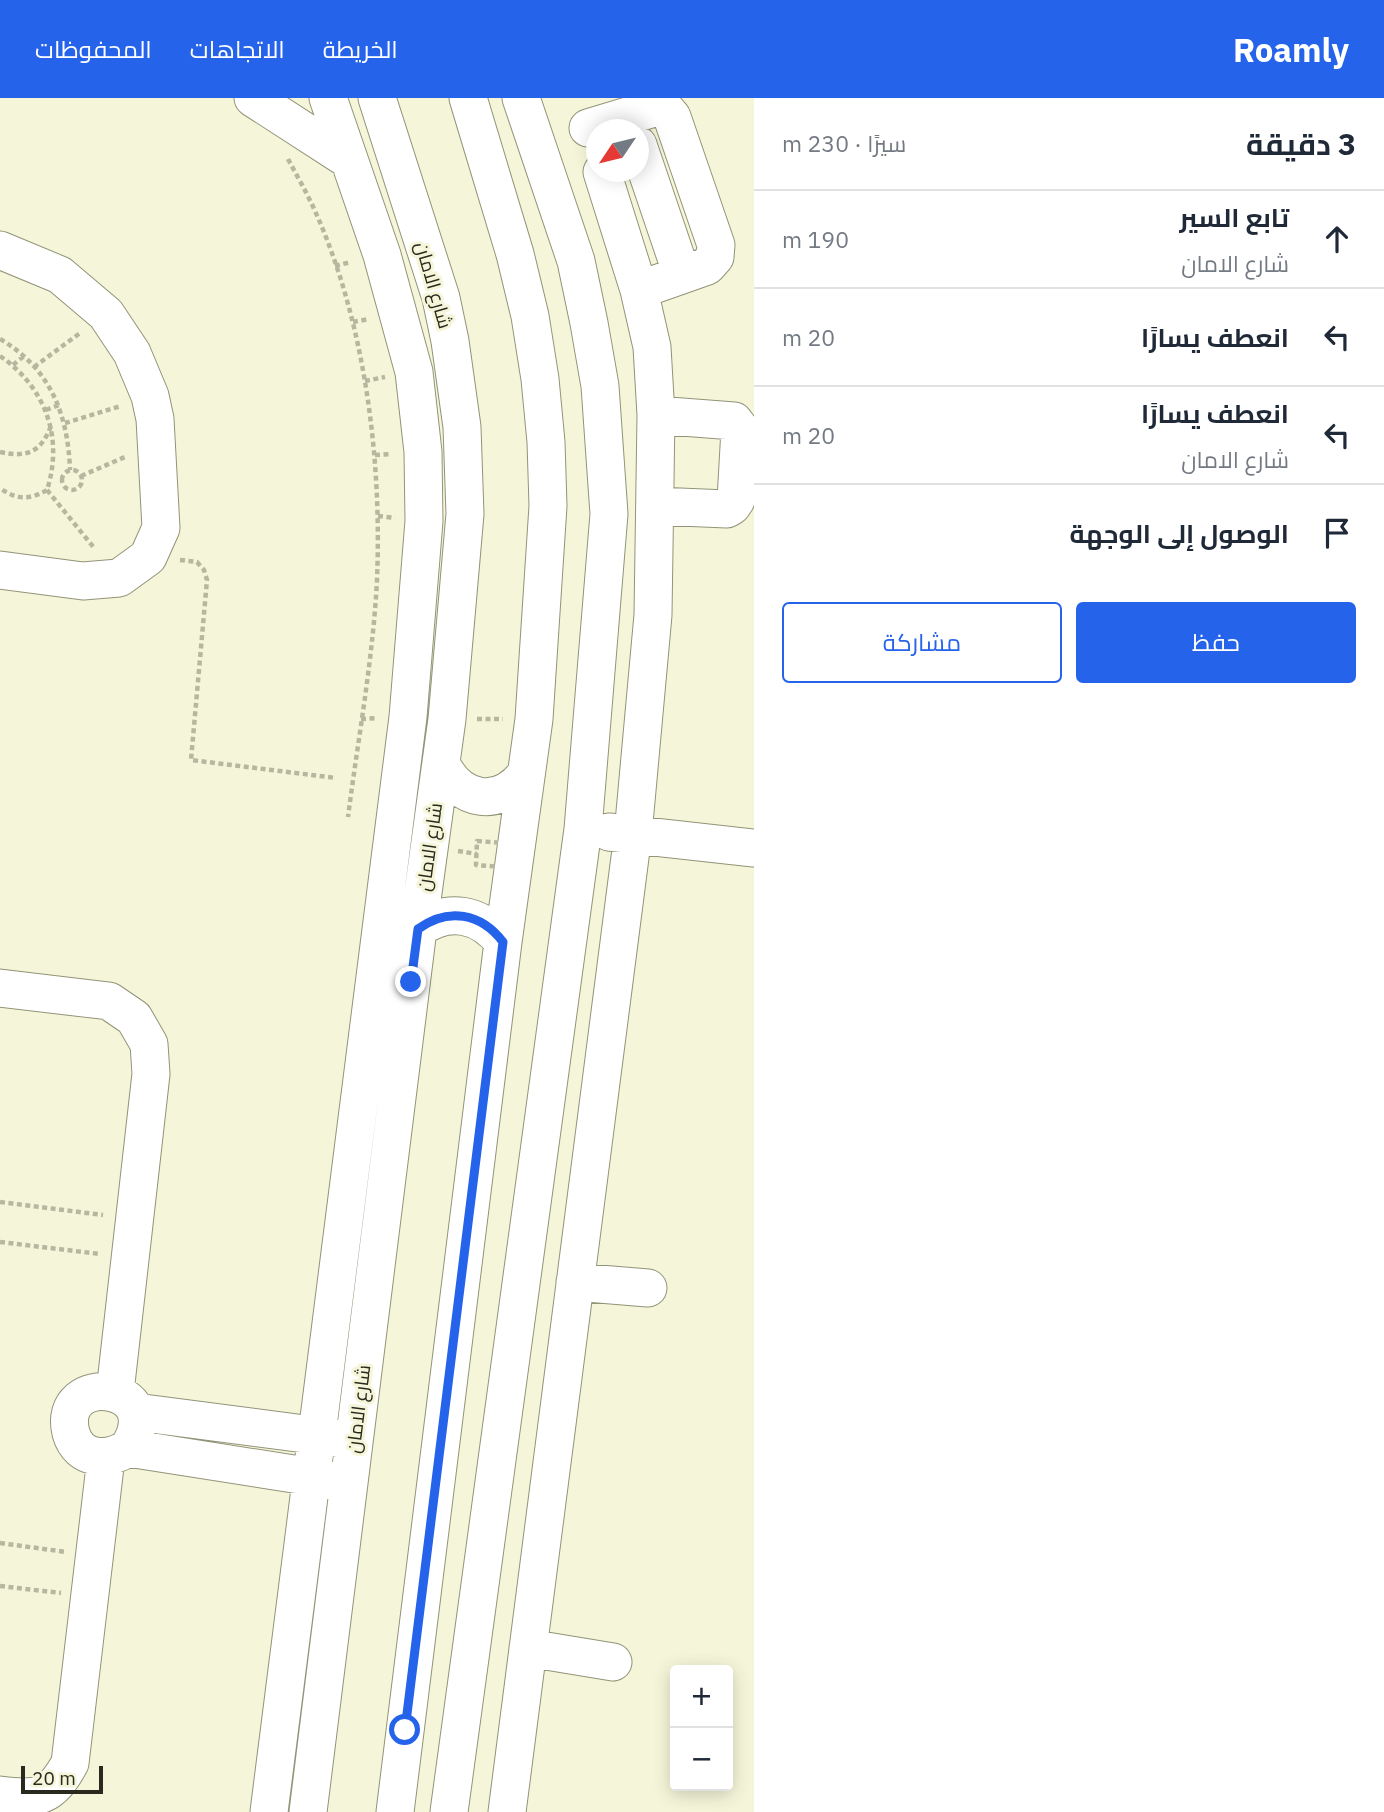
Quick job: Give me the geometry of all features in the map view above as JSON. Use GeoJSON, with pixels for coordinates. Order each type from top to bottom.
{"type":"FeatureCollection","features":[{"type":"Feature","properties":{"kind":"street"},"geometry":{"type":"LineString","coordinates":[[253,98],[349,160]]}},
{"type":"Feature","properties":{"kind":"street"},"geometry":{"type":"LineString","coordinates":[[269,1812],[408,717],[424,521],[423,452],[414,372],[389,279],[328,98]]}},
{"type":"Feature","properties":{"kind":"street","name":"شارع الامان"},"geometry":{"type":"LineString","coordinates":[[308,1812],[418,929],[447,719],[466,514],[457,384],[450,341],[440,298],[377,98]]}},
{"type":"Feature","properties":{"kind":"street"},"geometry":{"type":"LineString","coordinates":[[395,1812],[503,942],[534,719],[548,506],[547,442],[530,316],[515,254],[468,98]]}},
{"type":"Feature","properties":{"kind":"street"},"geometry":{"type":"LineString","coordinates":[[449,1812],[583,829],[609,514],[600,386],[576,261],[521,98]]}},
{"type":"Feature","properties":{"kind":"street"},"geometry":{"type":"LineString","coordinates":[[639,290],[707,266],[715,257],[716,245],[672,117],[666,110],[657,107],[645,119]]}},
{"type":"Feature","properties":{"kind":"street"},"geometry":{"type":"LineString","coordinates":[[507,1812],[633,834],[653,615],[656,415],[652,348],[639,290],[605,182]]}},
{"type":"Feature","properties":{"kind":"street"},"geometry":{"type":"LineString","coordinates":[[370,225],[413,211]]}},
{"type":"Feature","properties":{"kind":"street"},"geometry":{"type":"LineString","coordinates":[[0,250],[60,275],[106,314],[132,353],[150,396],[157,443],[161,528],[148,557],[119,578],[83,582],[0,570]]}},
{"type":"Feature","properties":{"kind":"street"},"geometry":{"type":"LineString","coordinates":[[656,415],[734,421],[740,429],[736,500],[732,506],[727,509],[656,506]]}},
{"type":"Feature","properties":{"kind":"street"},"geometry":{"type":"LineString","coordinates":[[441,763],[455,785],[479,796],[511,790],[526,774]]}},
{"type":"Feature","properties":{"kind":"street"},"geometry":{"type":"LineString","coordinates":[[583,829],[754,848]]}},
{"type":"Feature","properties":{"kind":"street"},"geometry":{"type":"LineString","coordinates":[[418,929],[440,916],[465,916],[487,925],[503,942]]}},
{"type":"Feature","properties":{"kind":"street"},"geometry":{"type":"LineString","coordinates":[[0,988],[109,1001],[134,1018],[149,1044],[151,1074],[130,1258],[125,1402],[138,1424],[135,1437],[117,1453],[94,1555],[70,1763],[59,1783],[41,1795],[18,1798],[0,1795]]}},
{"type":"Feature","properties":{"kind":"street"},"geometry":{"type":"LineString","coordinates":[[575,1282],[648,1288]]}},
{"type":"Feature","properties":{"kind":"street"},"geometry":{"type":"LineString","coordinates":[[349,1483],[313,1476],[117,1453],[92,1456],[81,1450],[73,1439],[69,1426],[71,1412],[78,1401],[89,1393],[102,1390],[125,1402],[355,1440]]}},
{"type":"Feature","properties":{"kind":"street"},"geometry":{"type":"LineString","coordinates":[[528,1648],[613,1662]]}},
{"type":"Feature","properties":{"kind":"path"},"geometry":{"type":"LineString","coordinates":[[281,147],[315,212],[353,322],[365,381],[375,455],[378,516],[376,582],[348,817]]}},
{"type":"Feature","properties":{"kind":"path"},"geometry":{"type":"LineString","coordinates":[[34,367],[106,314]]}},
{"type":"Feature","properties":{"kind":"path"},"geometry":{"type":"LineString","coordinates":[[0,339],[24,356],[34,367],[59,405],[65,423],[70,470]]}},
{"type":"Feature","properties":{"kind":"path"},"geometry":{"type":"LineString","coordinates":[[0,356],[33,385],[46,410],[54,452],[47,490],[119,578]]}},
{"type":"Feature","properties":{"kind":"path"},"geometry":{"type":"LineString","coordinates":[[13,365],[24,356]]}},
{"type":"Feature","properties":{"kind":"path"},"geometry":{"type":"LineString","coordinates":[[65,423],[150,396]]}},
{"type":"Feature","properties":{"kind":"path"},"geometry":{"type":"LineString","coordinates":[[46,410],[59,405]]}},
{"type":"Feature","properties":{"kind":"path"},"geometry":{"type":"LineString","coordinates":[[0,452],[16,455],[33,451],[45,441],[51,426]]}},
{"type":"Feature","properties":{"kind":"path"},"geometry":{"type":"LineString","coordinates":[[81,477],[157,443]]}},
{"type":"Feature","properties":{"kind":"path"},"geometry":{"type":"LineString","coordinates":[[70,470],[75,470],[81,477],[78,488],[72,490],[62,483],[62,477],[70,470]]}},
{"type":"Feature","properties":{"kind":"path"},"geometry":{"type":"LineString","coordinates":[[0,488],[11,496],[24,498],[47,490]]}},
{"type":"Feature","properties":{"kind":"path"},"geometry":{"type":"LineString","coordinates":[[148,557],[197,562],[204,570],[207,580],[191,760],[336,778]]}},
{"type":"Feature","properties":{"kind":"path"},"geometry":{"type":"LineString","coordinates":[[0,1202],[134,1219]]}},
{"type":"Feature","properties":{"kind":"path"},"geometry":{"type":"LineString","coordinates":[[0,1241],[130,1258]]}},
{"type":"Feature","properties":{"kind":"path"},"geometry":{"type":"LineString","coordinates":[[0,1543],[94,1555]]}},
{"type":"Feature","properties":{"kind":"path"},"geometry":{"type":"LineString","coordinates":[[0,1586],[89,1597]]}},
{"type":"Feature","properties":{"kind":"route"},"geometry":{"type":"LineString","coordinates":[[405,1730],[503,942],[487,925],[477,919],[453,914],[428,921],[418,929],[411,982]]}}]}
